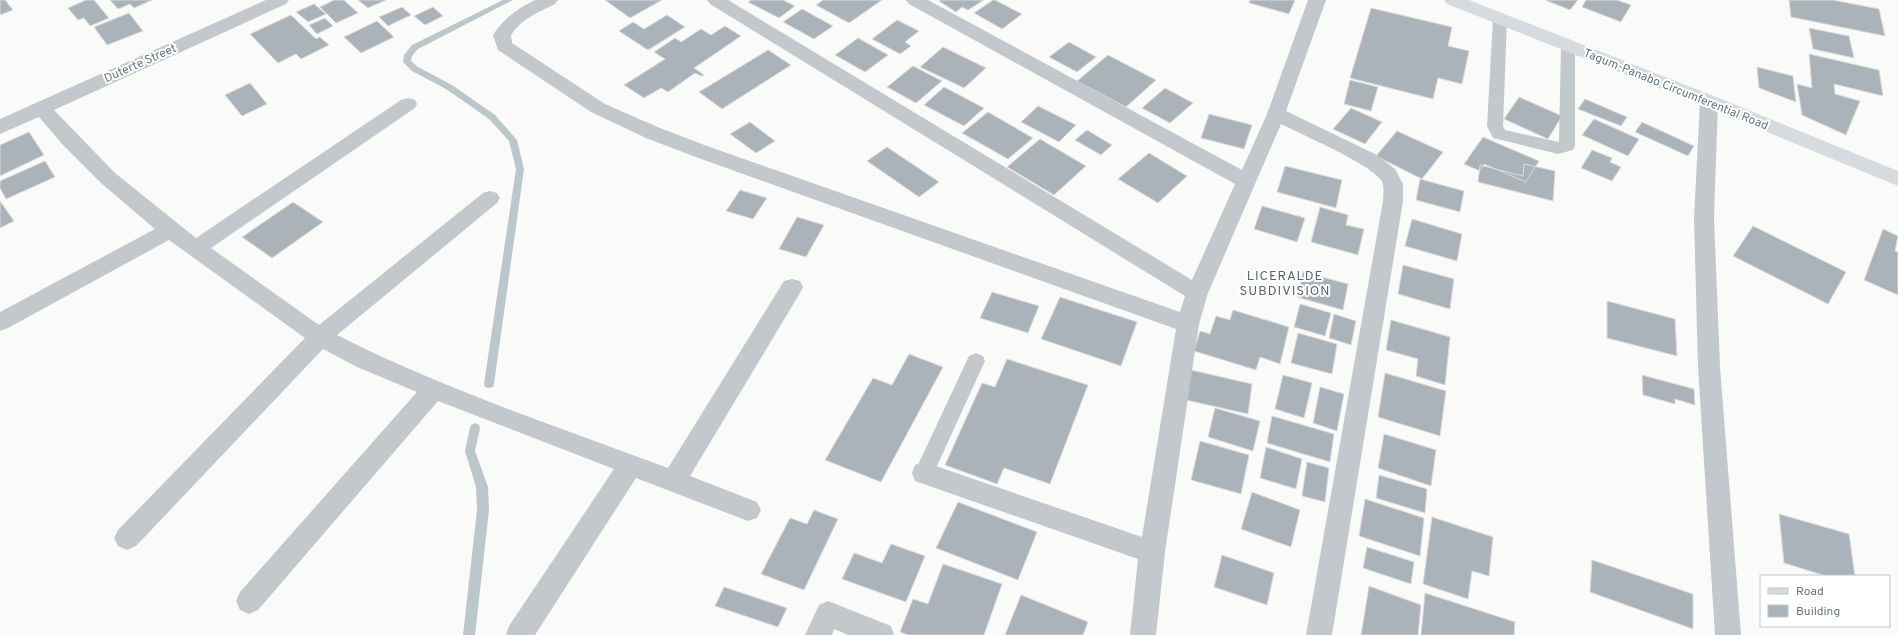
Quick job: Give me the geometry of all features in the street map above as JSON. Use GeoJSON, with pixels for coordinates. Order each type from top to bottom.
{"type":"FeatureCollection","features":[{"type":"Feature","properties":{"kind":"main road","name":"Tagum-Panabo Circumferential Road"},"geometry":{"type":"LineString","coordinates":[[1453,0],[1709,101],[1898,179]]}},
{"type":"Feature","properties":{"kind":"street","name":"Duterte Street"},"geometry":{"type":"LineString","coordinates":[[0,127],[280,0]]}},
{"type":"Feature","properties":{"kind":"street"},"geometry":{"type":"LineString","coordinates":[[549,0],[521,14],[506,26],[502,34],[504,46],[598,108],[653,133],[700,151],[1188,324]]}},
{"type":"Feature","properties":{"kind":"street"},"geometry":{"type":"LineString","coordinates":[[716,0],[1197,293]]}},
{"type":"Feature","properties":{"kind":"street"},"geometry":{"type":"LineString","coordinates":[[915,0],[1246,181]]}},
{"type":"Feature","properties":{"kind":"street"},"geometry":{"type":"LineString","coordinates":[[1143,635],[1152,552],[1188,324],[1197,293],[1276,114],[1317,0]]}},
{"type":"Feature","properties":{"kind":"street"},"geometry":{"type":"LineString","coordinates":[[1709,101],[1704,218],[1708,359],[1728,635]]}},
{"type":"Feature","properties":{"kind":"street"},"geometry":{"type":"LineString","coordinates":[[196,248],[408,104]]}},
{"type":"Feature","properties":{"kind":"street"},"geometry":{"type":"LineString","coordinates":[[42,108],[70,140],[108,178],[170,230],[320,337],[365,360],[434,389],[748,510]]}},
{"type":"Feature","properties":{"kind":"street"},"geometry":{"type":"LineString","coordinates":[[1276,114],[1370,160],[1388,174],[1393,184],[1393,201],[1319,635]]}},
{"type":"Feature","properties":{"kind":"street"},"geometry":{"type":"LineString","coordinates":[[127,538],[320,337],[490,198]]}},
{"type":"Feature","properties":{"kind":"street"},"geometry":{"type":"LineString","coordinates":[[0,322],[170,230]]}},
{"type":"Feature","properties":{"kind":"street"},"geometry":{"type":"LineString","coordinates":[[673,482],[792,286]]}},
{"type":"Feature","properties":{"kind":"street"},"geometry":{"type":"LineString","coordinates":[[249,601],[434,389]]}},
{"type":"Feature","properties":{"kind":"street"},"geometry":{"type":"LineString","coordinates":[[519,635],[631,464]]}},
{"type":"Feature","properties":{"kind":"street"},"geometry":{"type":"LineString","coordinates":[[924,473],[1152,552]]}},
{"type":"Feature","properties":{"kind":"street"},"geometry":{"type":"LineString","coordinates":[[818,635],[828,614],[881,635]]}},
{"type":"Feature","properties":{"kind":"lane"},"geometry":{"type":"LineString","coordinates":[[1500,19],[1495,126],[1499,134],[1558,148],[1567,146],[1568,46]]}},
{"type":"Feature","properties":{"kind":"lane"},"geometry":{"type":"LineString","coordinates":[[924,473],[976,361]]}},
{"type":"Feature","properties":{"kind":"building"},"geometry":{"type":"Polygon","coordinates":[[[0,0],[5,0],[13,10],[0,15],[0,0]]]}},
{"type":"Feature","properties":{"kind":"building"},"geometry":{"type":"Polygon","coordinates":[[[86,0],[94,0],[109,18],[90,26],[84,18],[78,20],[68,8],[86,0]]]}},
{"type":"Feature","properties":{"kind":"building"},"geometry":{"type":"Polygon","coordinates":[[[110,0],[152,0],[134,8],[130,4],[118,9],[110,0]]]}},
{"type":"Feature","properties":{"kind":"building"},"geometry":{"type":"Polygon","coordinates":[[[334,0],[344,0],[358,13],[336,23],[320,7],[334,0]]]}},
{"type":"Feature","properties":{"kind":"building"},"geometry":{"type":"Polygon","coordinates":[[[358,0],[386,0],[368,8],[358,0]]]}},
{"type":"Feature","properties":{"kind":"building"},"geometry":{"type":"Polygon","coordinates":[[[605,0],[662,0],[630,18],[605,0]]]}},
{"type":"Feature","properties":{"kind":"building"},"geometry":{"type":"Polygon","coordinates":[[[751,0],[783,0],[795,6],[779,18],[748,2],[751,0]]]}},
{"type":"Feature","properties":{"kind":"building"},"geometry":{"type":"Polygon","coordinates":[[[823,0],[882,0],[849,23],[816,5],[823,0]]]}},
{"type":"Feature","properties":{"kind":"building"},"geometry":{"type":"Polygon","coordinates":[[[984,0],[968,10],[962,7],[956,12],[939,1],[984,0]]]}},
{"type":"Feature","properties":{"kind":"building"},"geometry":{"type":"Polygon","coordinates":[[[993,0],[1022,14],[1002,29],[974,13],[993,0]]]}},
{"type":"Feature","properties":{"kind":"building"},"geometry":{"type":"Polygon","coordinates":[[[1250,0],[1295,0],[1289,14],[1249,3],[1250,0]]]}},
{"type":"Feature","properties":{"kind":"building"},"geometry":{"type":"Polygon","coordinates":[[[1545,0],[1578,0],[1570,10],[1545,0]]]}},
{"type":"Feature","properties":{"kind":"building"},"geometry":{"type":"Polygon","coordinates":[[[1586,0],[1617,0],[1631,5],[1621,22],[1582,7],[1586,0]]]}},
{"type":"Feature","properties":{"kind":"building"},"geometry":{"type":"Polygon","coordinates":[[[1789,0],[1833,0],[1879,9],[1885,36],[1791,17],[1789,0]]]}},
{"type":"Feature","properties":{"kind":"building"},"geometry":{"type":"Polygon","coordinates":[[[314,4],[326,14],[308,22],[296,12],[314,4]]]}},
{"type":"Feature","properties":{"kind":"building"},"geometry":{"type":"Polygon","coordinates":[[[402,7],[411,15],[388,26],[379,17],[402,7]]]}},
{"type":"Feature","properties":{"kind":"building"},"geometry":{"type":"Polygon","coordinates":[[[433,7],[443,16],[425,25],[414,16],[433,7]]]}},
{"type":"Feature","properties":{"kind":"building"},"geometry":{"type":"Polygon","coordinates":[[[1371,8],[1452,27],[1448,46],[1469,51],[1462,84],[1438,78],[1433,99],[1350,78],[1371,8]]]}},
{"type":"Feature","properties":{"kind":"building"},"geometry":{"type":"Polygon","coordinates":[[[802,9],[833,26],[814,39],[783,22],[802,9]]]}},
{"type":"Feature","properties":{"kind":"building"},"geometry":{"type":"Polygon","coordinates":[[[129,13],[143,31],[107,45],[94,27],[129,13]]]}},
{"type":"Feature","properties":{"kind":"building"},"geometry":{"type":"Polygon","coordinates":[[[291,15],[316,39],[320,37],[329,45],[301,59],[296,54],[278,63],[250,34],[291,15]]]}},
{"type":"Feature","properties":{"kind":"building"},"geometry":{"type":"Polygon","coordinates":[[[667,15],[685,27],[648,50],[619,31],[633,22],[644,29],[667,15]]]}},
{"type":"Feature","properties":{"kind":"building"},"geometry":{"type":"Polygon","coordinates":[[[325,18],[333,26],[317,34],[309,25],[325,18]]]}},
{"type":"Feature","properties":{"kind":"building"},"geometry":{"type":"Polygon","coordinates":[[[897,20],[919,31],[905,42],[911,46],[900,54],[872,39],[897,20]]]}},
{"type":"Feature","properties":{"kind":"building"},"geometry":{"type":"Polygon","coordinates":[[[377,21],[394,37],[361,53],[344,37],[377,21]]]}},
{"type":"Feature","properties":{"kind":"building"},"geometry":{"type":"Polygon","coordinates":[[[725,26],[741,36],[694,68],[704,75],[701,76],[695,73],[668,92],[661,88],[644,98],[624,85],[665,59],[654,52],[675,38],[681,42],[701,29],[711,35],[725,26]]]}},
{"type":"Feature","properties":{"kind":"building"},"geometry":{"type":"Polygon","coordinates":[[[1809,28],[1849,36],[1854,58],[1813,49],[1809,28]]]}},
{"type":"Feature","properties":{"kind":"building"},"geometry":{"type":"Polygon","coordinates":[[[858,38],[888,55],[865,72],[835,55],[858,38]]]}},
{"type":"Feature","properties":{"kind":"building"},"geometry":{"type":"Polygon","coordinates":[[[1069,42],[1096,57],[1077,72],[1049,57],[1069,42]]]}},
{"type":"Feature","properties":{"kind":"building"},"geometry":{"type":"Polygon","coordinates":[[[943,47],[986,68],[964,88],[920,67],[943,47]]]}},
{"type":"Feature","properties":{"kind":"building"},"geometry":{"type":"Polygon","coordinates":[[[768,50],[791,65],[722,109],[699,92],[768,50]]]}},
{"type":"Feature","properties":{"kind":"building"},"geometry":{"type":"Polygon","coordinates":[[[1809,54],[1879,70],[1883,96],[1834,84],[1835,94],[1860,101],[1846,135],[1802,115],[1797,84],[1812,88],[1809,54]]]}},
{"type":"Feature","properties":{"kind":"building"},"geometry":{"type":"Polygon","coordinates":[[[1108,55],[1156,80],[1126,107],[1077,81],[1108,55]]]}},
{"type":"Feature","properties":{"kind":"building"},"geometry":{"type":"Polygon","coordinates":[[[913,66],[942,81],[916,103],[887,87],[913,66]]]}},
{"type":"Feature","properties":{"kind":"building"},"geometry":{"type":"Polygon","coordinates":[[[1757,67],[1793,76],[1796,102],[1759,88],[1757,67]]]}},
{"type":"Feature","properties":{"kind":"building"},"geometry":{"type":"Polygon","coordinates":[[[1350,80],[1378,87],[1371,111],[1344,104],[1350,80]]]}},
{"type":"Feature","properties":{"kind":"building"},"geometry":{"type":"Polygon","coordinates":[[[250,83],[267,104],[242,116],[225,95],[250,83]]]}},
{"type":"Feature","properties":{"kind":"building"},"geometry":{"type":"Polygon","coordinates":[[[944,87],[984,108],[964,126],[924,105],[944,87]]]}},
{"type":"Feature","properties":{"kind":"building"},"geometry":{"type":"Polygon","coordinates":[[[1165,88],[1193,103],[1170,123],[1142,108],[1165,88]]]}},
{"type":"Feature","properties":{"kind":"building"},"geometry":{"type":"Polygon","coordinates":[[[1519,97],[1562,116],[1548,139],[1504,119],[1519,97]]]}},
{"type":"Feature","properties":{"kind":"building"},"geometry":{"type":"Polygon","coordinates":[[[1585,99],[1627,117],[1621,126],[1578,109],[1585,99]]]}},
{"type":"Feature","properties":{"kind":"building"},"geometry":{"type":"Polygon","coordinates":[[[1038,106],[1076,125],[1059,142],[1021,122],[1038,106]]]}},
{"type":"Feature","properties":{"kind":"building"},"geometry":{"type":"Polygon","coordinates":[[[1351,108],[1382,122],[1365,144],[1333,129],[1351,108]]]}},
{"type":"Feature","properties":{"kind":"building"},"geometry":{"type":"Polygon","coordinates":[[[988,112],[1033,138],[1008,159],[962,133],[988,112]]]}},
{"type":"Feature","properties":{"kind":"building"},"geometry":{"type":"Polygon","coordinates":[[[1209,114],[1252,125],[1244,149],[1201,138],[1209,114]]]}},
{"type":"Feature","properties":{"kind":"building"},"geometry":{"type":"Polygon","coordinates":[[[1594,119],[1639,139],[1628,156],[1582,135],[1594,119]]]}},
{"type":"Feature","properties":{"kind":"building"},"geometry":{"type":"Polygon","coordinates":[[[750,122],[775,141],[756,153],[730,134],[750,122]]]}},
{"type":"Feature","properties":{"kind":"building"},"geometry":{"type":"Polygon","coordinates":[[[1642,122],[1694,146],[1688,156],[1635,132],[1642,122]]]}},
{"type":"Feature","properties":{"kind":"building"},"geometry":{"type":"Polygon","coordinates":[[[1087,130],[1112,145],[1101,155],[1075,140],[1087,130]]]}},
{"type":"Feature","properties":{"kind":"building"},"geometry":{"type":"Polygon","coordinates":[[[1397,131],[1443,152],[1422,179],[1376,156],[1397,131]]]}},
{"type":"Feature","properties":{"kind":"building"},"geometry":{"type":"Polygon","coordinates":[[[29,132],[44,155],[0,176],[0,145],[29,132]]]}},
{"type":"Feature","properties":{"kind":"building"},"geometry":{"type":"Polygon","coordinates":[[[1483,137],[1539,161],[1526,182],[1484,164],[1480,171],[1464,164],[1483,137]]]}},
{"type":"Feature","properties":{"kind":"building"},"geometry":{"type":"Polygon","coordinates":[[[1040,139],[1086,166],[1054,195],[1007,167],[1040,139]]]}},
{"type":"Feature","properties":{"kind":"building"},"geometry":{"type":"Polygon","coordinates":[[[887,147],[939,182],[919,197],[867,161],[887,147]]]}},
{"type":"Feature","properties":{"kind":"building"},"geometry":{"type":"Polygon","coordinates":[[[1592,150],[1612,158],[1610,162],[1621,167],[1612,181],[1581,168],[1592,150]]]}},
{"type":"Feature","properties":{"kind":"building"},"geometry":{"type":"Polygon","coordinates":[[[1149,153],[1187,176],[1158,203],[1118,179],[1149,153]]]}},
{"type":"Feature","properties":{"kind":"building"},"geometry":{"type":"Polygon","coordinates":[[[45,161],[55,177],[6,199],[0,188],[0,181],[45,161]]]}},
{"type":"Feature","properties":{"kind":"building"},"geometry":{"type":"Polygon","coordinates":[[[1524,164],[1555,171],[1553,201],[1478,182],[1480,165],[1523,176],[1524,164]]]}},
{"type":"Feature","properties":{"kind":"building"},"geometry":{"type":"Polygon","coordinates":[[[1285,166],[1342,180],[1336,208],[1277,192],[1285,166]]]}},
{"type":"Feature","properties":{"kind":"building"},"geometry":{"type":"Polygon","coordinates":[[[1420,179],[1464,191],[1460,212],[1416,200],[1420,179]]]}},
{"type":"Feature","properties":{"kind":"building"},"geometry":{"type":"Polygon","coordinates":[[[740,190],[767,198],[753,219],[726,211],[740,190]]]}},
{"type":"Feature","properties":{"kind":"building"},"geometry":{"type":"Polygon","coordinates":[[[0,201],[14,221],[0,228],[0,201]]]}},
{"type":"Feature","properties":{"kind":"building"},"geometry":{"type":"Polygon","coordinates":[[[293,202],[323,222],[272,258],[242,237],[293,202]]]}},
{"type":"Feature","properties":{"kind":"building"},"geometry":{"type":"Polygon","coordinates":[[[1262,206],[1305,218],[1297,242],[1254,229],[1262,206]]]}},
{"type":"Feature","properties":{"kind":"building"},"geometry":{"type":"Polygon","coordinates":[[[1320,207],[1348,215],[1346,225],[1364,229],[1358,255],[1311,242],[1320,207]]]}},
{"type":"Feature","properties":{"kind":"building"},"geometry":{"type":"Polygon","coordinates":[[[797,217],[824,225],[806,257],[779,249],[797,217]]]}},
{"type":"Feature","properties":{"kind":"building"},"geometry":{"type":"Polygon","coordinates":[[[1412,219],[1462,234],[1457,261],[1405,246],[1412,219]]]}},
{"type":"Feature","properties":{"kind":"building"},"geometry":{"type":"Polygon","coordinates":[[[1753,226],[1846,272],[1828,304],[1733,256],[1753,226]]]}},
{"type":"Feature","properties":{"kind":"building"},"geometry":{"type":"Polygon","coordinates":[[[1883,229],[1898,236],[1895,251],[1898,252],[1898,295],[1864,280],[1883,229]]]}},
{"type":"Feature","properties":{"kind":"building"},"geometry":{"type":"Polygon","coordinates":[[[1403,265],[1454,279],[1450,309],[1398,294],[1403,265]]]}},
{"type":"Feature","properties":{"kind":"building"},"geometry":{"type":"Polygon","coordinates":[[[1303,272],[1348,284],[1343,310],[1297,297],[1303,272]]]}},
{"type":"Feature","properties":{"kind":"building"},"geometry":{"type":"Polygon","coordinates":[[[992,292],[1039,306],[1028,333],[980,318],[992,292]]]}},
{"type":"Feature","properties":{"kind":"building"},"geometry":{"type":"Polygon","coordinates":[[[1060,297],[1137,322],[1121,366],[1041,339],[1060,297]]]}},
{"type":"Feature","properties":{"kind":"building"},"geometry":{"type":"Polygon","coordinates":[[[1607,301],[1675,319],[1677,356],[1607,338],[1607,301]]]}},
{"type":"Feature","properties":{"kind":"building"},"geometry":{"type":"Polygon","coordinates":[[[1300,304],[1331,313],[1325,336],[1294,327],[1300,304]]]}},
{"type":"Feature","properties":{"kind":"building"},"geometry":{"type":"Polygon","coordinates":[[[1233,310],[1289,327],[1280,364],[1260,357],[1256,370],[1194,351],[1200,331],[1210,334],[1216,316],[1230,320],[1233,310]]]}},
{"type":"Feature","properties":{"kind":"building"},"geometry":{"type":"Polygon","coordinates":[[[1334,314],[1356,321],[1351,345],[1329,338],[1334,314]]]}},
{"type":"Feature","properties":{"kind":"building"},"geometry":{"type":"Polygon","coordinates":[[[1391,320],[1450,337],[1445,385],[1416,376],[1418,359],[1386,350],[1391,320]]]}},
{"type":"Feature","properties":{"kind":"building"},"geometry":{"type":"Polygon","coordinates":[[[1298,333],[1337,344],[1332,374],[1291,363],[1298,333]]]}},
{"type":"Feature","properties":{"kind":"building"},"geometry":{"type":"Polygon","coordinates":[[[909,354],[943,367],[881,482],[825,460],[873,378],[892,385],[909,354]]]}},
{"type":"Feature","properties":{"kind":"building"},"geometry":{"type":"Polygon","coordinates":[[[1007,359],[1088,385],[1050,484],[1004,468],[997,484],[945,465],[982,383],[995,387],[1007,359]]]}},
{"type":"Feature","properties":{"kind":"building"},"geometry":{"type":"Polygon","coordinates":[[[1191,370],[1252,384],[1248,414],[1186,400],[1191,370]]]}},
{"type":"Feature","properties":{"kind":"building"},"geometry":{"type":"Polygon","coordinates":[[[1385,373],[1446,391],[1440,436],[1378,417],[1385,373]]]}},
{"type":"Feature","properties":{"kind":"building"},"geometry":{"type":"Polygon","coordinates":[[[1283,375],[1312,383],[1304,418],[1275,409],[1283,375]]]}},
{"type":"Feature","properties":{"kind":"building"},"geometry":{"type":"Polygon","coordinates":[[[1642,375],[1694,389],[1695,405],[1675,399],[1675,404],[1643,395],[1642,375]]]}},
{"type":"Feature","properties":{"kind":"building"},"geometry":{"type":"Polygon","coordinates":[[[1320,387],[1344,394],[1337,431],[1313,423],[1320,387]]]}},
{"type":"Feature","properties":{"kind":"building"},"geometry":{"type":"Polygon","coordinates":[[[1215,408],[1260,421],[1253,451],[1208,437],[1215,408]]]}},
{"type":"Feature","properties":{"kind":"building"},"geometry":{"type":"Polygon","coordinates":[[[1272,416],[1334,434],[1330,462],[1267,443],[1272,416]]]}},
{"type":"Feature","properties":{"kind":"building"},"geometry":{"type":"Polygon","coordinates":[[[1384,434],[1436,450],[1431,486],[1378,468],[1384,434]]]}},
{"type":"Feature","properties":{"kind":"building"},"geometry":{"type":"Polygon","coordinates":[[[1200,441],[1249,455],[1241,494],[1191,480],[1200,441]]]}},
{"type":"Feature","properties":{"kind":"building"},"geometry":{"type":"Polygon","coordinates":[[[1266,447],[1302,459],[1296,489],[1260,478],[1266,447]]]}},
{"type":"Feature","properties":{"kind":"building"},"geometry":{"type":"Polygon","coordinates":[[[1307,462],[1329,468],[1325,502],[1302,496],[1307,462]]]}},
{"type":"Feature","properties":{"kind":"building"},"geometry":{"type":"Polygon","coordinates":[[[1379,475],[1427,489],[1425,513],[1376,498],[1379,475]]]}},
{"type":"Feature","properties":{"kind":"building"},"geometry":{"type":"Polygon","coordinates":[[[1252,492],[1300,510],[1291,547],[1241,529],[1252,492]]]}},
{"type":"Feature","properties":{"kind":"building"},"geometry":{"type":"Polygon","coordinates":[[[1365,499],[1424,518],[1420,556],[1359,536],[1365,499]]]}},
{"type":"Feature","properties":{"kind":"building"},"geometry":{"type":"Polygon","coordinates":[[[958,502],[1037,532],[1018,580],[936,548],[958,502]]]}},
{"type":"Feature","properties":{"kind":"building"},"geometry":{"type":"Polygon","coordinates":[[[814,510],[838,519],[804,590],[761,574],[790,518],[807,524],[814,510]]]}},
{"type":"Feature","properties":{"kind":"building"},"geometry":{"type":"Polygon","coordinates":[[[1779,514],[1849,534],[1855,575],[1823,575],[1784,563],[1779,514]]]}},
{"type":"Feature","properties":{"kind":"building"},"geometry":{"type":"Polygon","coordinates":[[[1432,517],[1493,537],[1489,576],[1472,571],[1468,599],[1423,584],[1432,517]]]}},
{"type":"Feature","properties":{"kind":"building"},"geometry":{"type":"Polygon","coordinates":[[[891,544],[925,556],[906,602],[842,579],[854,553],[882,563],[891,544]]]}},
{"type":"Feature","properties":{"kind":"building"},"geometry":{"type":"Polygon","coordinates":[[[1367,547],[1414,562],[1411,584],[1363,568],[1367,547]]]}},
{"type":"Feature","properties":{"kind":"building"},"geometry":{"type":"Polygon","coordinates":[[[1222,555],[1274,573],[1267,605],[1214,587],[1222,555]]]}},
{"type":"Feature","properties":{"kind":"building"},"geometry":{"type":"Polygon","coordinates":[[[1592,560],[1693,594],[1693,629],[1590,592],[1592,560]]]}},
{"type":"Feature","properties":{"kind":"building"},"geometry":{"type":"Polygon","coordinates":[[[943,564],[1002,584],[984,635],[908,635],[900,632],[913,599],[928,604],[943,564]]]}},
{"type":"Feature","properties":{"kind":"building"},"geometry":{"type":"Polygon","coordinates":[[[1369,586],[1421,605],[1418,635],[1361,635],[1369,586]]]}},
{"type":"Feature","properties":{"kind":"building"},"geometry":{"type":"Polygon","coordinates":[[[724,587],[787,608],[778,627],[715,606],[724,587]]]}},
{"type":"Feature","properties":{"kind":"building"},"geometry":{"type":"Polygon","coordinates":[[[1425,593],[1515,622],[1514,635],[1421,635],[1425,593]]]}},
{"type":"Feature","properties":{"kind":"building"},"geometry":{"type":"Polygon","coordinates":[[[1021,595],[1088,622],[1083,635],[1005,635],[1021,595]]]}},
{"type":"Feature","properties":{"kind":"waterway"},"geometry":{"type":"LineString","coordinates":[[489,384],[520,169],[513,140],[492,117],[449,87],[415,69],[407,62],[408,55],[415,47],[509,0]]}},
{"type":"Feature","properties":{"kind":"waterway"},"geometry":{"type":"LineString","coordinates":[[469,635],[483,510],[482,487],[470,451],[475,428]]}},
{"type":"Feature","properties":{"kind":"district","name":"LICERALDE SUBDIVISION"},"geometry":{"type":"Point","coordinates":[1285,282]}}]}
